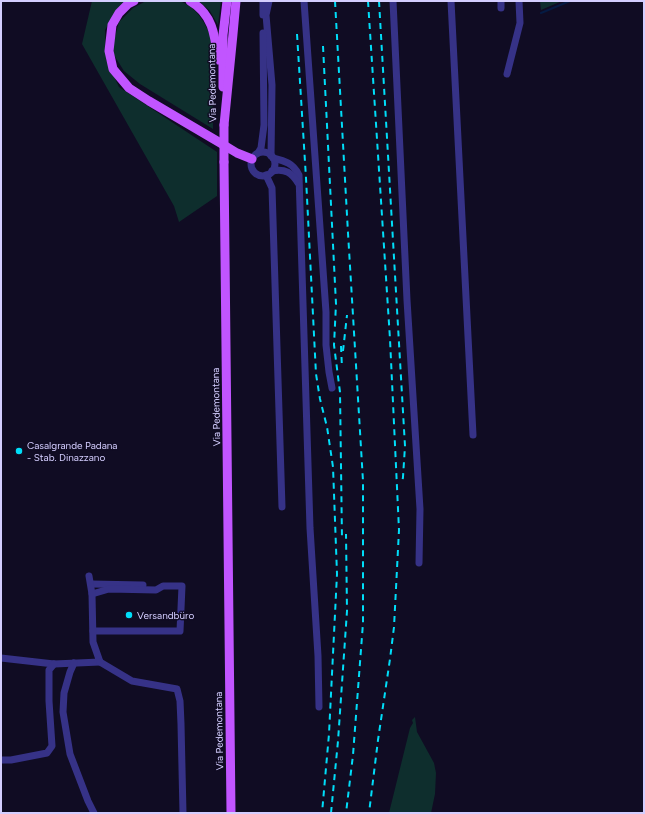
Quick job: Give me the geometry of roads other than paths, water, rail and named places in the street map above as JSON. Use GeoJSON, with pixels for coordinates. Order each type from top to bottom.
{"type":"FeatureCollection","features":[{"type":"Feature","properties":{"kind":"main road"},"geometry":{"type":"LineString","coordinates":[[134,1],[128,4],[119,13],[112,25],[109,51],[113,69],[129,88],[144,98],[237,153],[255,156]]}},
{"type":"Feature","properties":{"kind":"main road"},"geometry":{"type":"LineString","coordinates":[[190,1],[204,12],[211,24],[215,37],[223,107]]}},
{"type":"Feature","properties":{"kind":"main road","name":"Via Pedemontana"},"geometry":{"type":"LineString","coordinates":[[226,1],[223,35],[223,107],[231,813]]}},
{"type":"Feature","properties":{"kind":"main road"},"geometry":{"type":"LineString","coordinates":[[224,125],[236,1]]}},
{"type":"Feature","properties":{"kind":"street"},"geometry":{"type":"LineString","coordinates":[[263,1],[264,125],[261,148],[255,156],[251,167],[259,175],[279,169],[289,172],[294,175],[298,182]]}},
{"type":"Feature","properties":{"kind":"street"},"geometry":{"type":"LineString","coordinates":[[269,1],[266,15],[272,85],[272,157],[275,164],[269,173],[272,188],[282,506]]}},
{"type":"Feature","properties":{"kind":"street"},"geometry":{"type":"LineString","coordinates":[[393,1],[407,300],[420,509],[419,563]]}},
{"type":"Feature","properties":{"kind":"street"},"geometry":{"type":"LineString","coordinates":[[451,1],[473,434]]}},
{"type":"Feature","properties":{"kind":"street"},"geometry":{"type":"LineString","coordinates":[[507,74],[520,23],[519,1]]}},
{"type":"Feature","properties":{"kind":"street"},"geometry":{"type":"LineString","coordinates":[[304,3],[326,312],[326,345],[332,388]]}},
{"type":"Feature","properties":{"kind":"street"},"geometry":{"type":"LineString","coordinates":[[255,156],[262,152],[287,162],[296,168],[299,175],[298,182],[310,520],[318,656],[318,707]]}},
{"type":"Feature","properties":{"kind":"street"},"geometry":{"type":"LineString","coordinates":[[89,576],[92,594],[93,642],[100,662]]}},
{"type":"Feature","properties":{"kind":"street"},"geometry":{"type":"LineString","coordinates":[[91,584],[182,586],[180,631],[93,630]]}},
{"type":"Feature","properties":{"kind":"street"},"geometry":{"type":"LineString","coordinates":[[92,594],[109,589],[156,590],[163,586]]}},
{"type":"Feature","properties":{"kind":"street"},"geometry":{"type":"LineString","coordinates":[[1,658],[54,664],[100,662],[132,681],[177,689],[181,716],[183,813]]}},
{"type":"Feature","properties":{"kind":"street"},"geometry":{"type":"LineString","coordinates":[[76,663],[67,695],[66,710],[68,740],[70,754],[94,813]]}},
{"type":"Feature","properties":{"kind":"street"},"geometry":{"type":"LineString","coordinates":[[1,760],[11,760],[47,753],[52,746],[49,701],[49,670],[54,664]]}},
{"type":"Feature","properties":{"kind":"waterway"},"geometry":{"type":"LineString","coordinates":[[541,13],[570,1]]}},
{"type":"Feature","properties":{"kind":"railway"},"geometry":{"type":"LineString","coordinates":[[335,1],[363,481],[363,623],[353,755],[346,813]]}},
{"type":"Feature","properties":{"kind":"railway"},"geometry":{"type":"LineString","coordinates":[[368,1],[390,339],[399,530],[394,627],[369,813]]}},
{"type":"Feature","properties":{"kind":"railway"},"geometry":{"type":"LineString","coordinates":[[379,1],[405,446],[402,484]]}},
{"type":"Feature","properties":{"kind":"railway"},"geometry":{"type":"LineString","coordinates":[[297,34],[316,374],[327,427],[333,467],[337,574],[329,734],[322,813]]}},
{"type":"Feature","properties":{"kind":"railway"},"geometry":{"type":"LineString","coordinates":[[323,46],[336,304],[334,345],[340,392],[342,540]]}},
{"type":"Feature","properties":{"kind":"railway"},"geometry":{"type":"LineString","coordinates":[[343,351],[347,315]]}},
{"type":"Feature","properties":{"kind":"railway"},"geometry":{"type":"LineString","coordinates":[[341,346],[342,368]]}},
{"type":"Feature","properties":{"kind":"railway"},"geometry":{"type":"LineString","coordinates":[[331,813],[338,741],[347,611],[346,534]]}},
{"type":"Feature","properties":{"kind":"place","name":"Casalgrande Padana - Stab. Dinazzano"},"geometry":{"type":"Point","coordinates":[19,451]}},
{"type":"Feature","properties":{"kind":"place","name":"Versandbüro"},"geometry":{"type":"Point","coordinates":[129,615]}}]}
